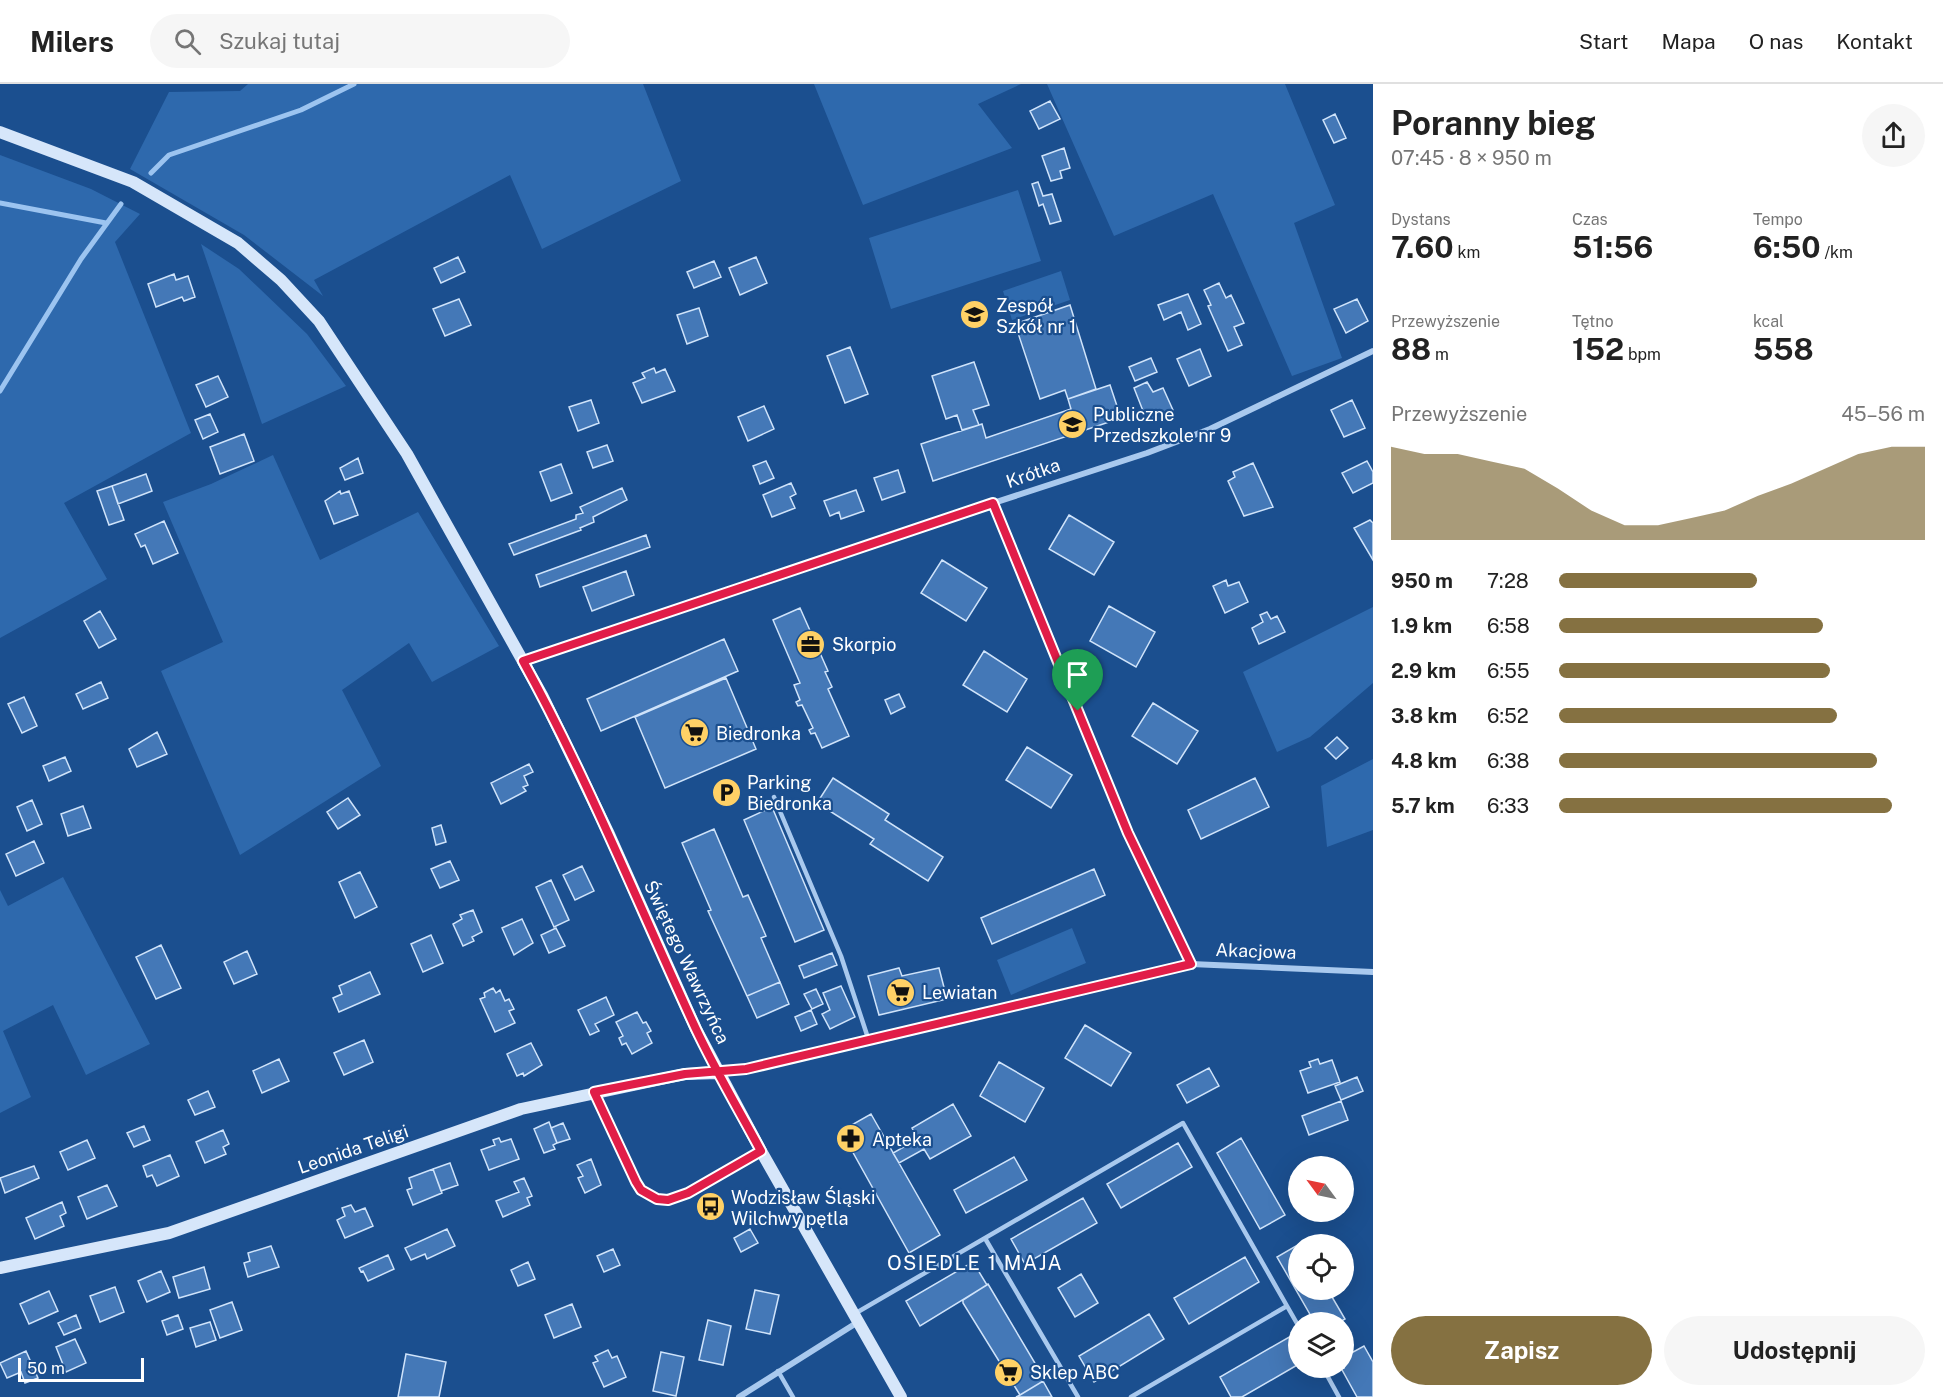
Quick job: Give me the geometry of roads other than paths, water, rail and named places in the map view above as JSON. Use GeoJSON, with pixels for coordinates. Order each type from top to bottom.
{"type":"FeatureCollection","features":[{"type":"Feature","properties":{"kind":"street","name":"Świętego Wawrzyńca"},"geometry":{"type":"LineString","coordinates":[[0,132],[133,182],[238,243],[281,280],[319,321],[407,454],[523,661],[608,832],[718,1073],[901,1397]]}},
{"type":"Feature","properties":{"kind":"street","name":"Krótka"},"geometry":{"type":"LineString","coordinates":[[523,661],[1147,453],[1210,429],[1373,351]]}},
{"type":"Feature","properties":{"kind":"street","name":"Akacjowa"},"geometry":{"type":"LineString","coordinates":[[718,1073],[869,1041],[1191,964],[1373,972]]}},
{"type":"Feature","properties":{"kind":"street","name":"Leonida Teligi"},"geometry":{"type":"LineString","coordinates":[[0,1268],[169,1233],[521,1109],[685,1074],[718,1073]]}},
{"type":"Feature","properties":{"kind":"street"},"geometry":{"type":"LineString","coordinates":[[739,1397],[778,1371],[826,1345],[856,1318]]}},
{"type":"Feature","properties":{"kind":"lane"},"geometry":{"type":"LineString","coordinates":[[993,503],[1128,833],[1191,964]]}},
{"type":"Feature","properties":{"kind":"lane"},"geometry":{"type":"LineString","coordinates":[[774,796],[841,956],[869,1041]]}},
{"type":"Feature","properties":{"kind":"lane"},"geometry":{"type":"LineString","coordinates":[[594,1092],[636,1182],[641,1190],[657,1199],[668,1200],[688,1193],[761,1151]]}},
{"type":"Feature","properties":{"kind":"lane"},"geometry":{"type":"LineString","coordinates":[[856,1318],[1183,1123],[1290,1312]]}},
{"type":"Feature","properties":{"kind":"lane"},"geometry":{"type":"LineString","coordinates":[[986,1240],[1078,1397]]}},
{"type":"Feature","properties":{"kind":"lane"},"geometry":{"type":"LineString","coordinates":[[1131,1397],[1287,1306]]}},
{"type":"Feature","properties":{"kind":"lane"},"geometry":{"type":"LineString","coordinates":[[778,1371],[793,1397]]}},
{"type":"Feature","properties":{"kind":"lane"},"geometry":{"type":"LineString","coordinates":[[1329,1378],[1339,1397]]}},
{"type":"Feature","properties":{"kind":"waterway"},"geometry":{"type":"LineString","coordinates":[[151,173],[169,155],[301,110],[354,84]]}},
{"type":"Feature","properties":{"kind":"waterway"},"geometry":{"type":"LineString","coordinates":[[0,203],[106,223]]}},
{"type":"Feature","properties":{"kind":"waterway"},"geometry":{"type":"LineString","coordinates":[[0,391],[81,259],[121,204]]}},
{"type":"Feature","properties":{"kind":"place","name":"Zespół Szkół nr 1"},"geometry":{"type":"Point","coordinates":[975,315]}},
{"type":"Feature","properties":{"kind":"place","name":"Publiczne Przedszkole nr 9"},"geometry":{"type":"Point","coordinates":[1072,424]}},
{"type":"Feature","properties":{"kind":"place","name":"Skorpio"},"geometry":{"type":"Point","coordinates":[811,644]}},
{"type":"Feature","properties":{"kind":"place","name":"Biedronka"},"geometry":{"type":"Point","coordinates":[695,733]}},
{"type":"Feature","properties":{"kind":"place","name":"Parking Biedronka"},"geometry":{"type":"Point","coordinates":[726,792]}},
{"type":"Feature","properties":{"kind":"place","name":"Lewiatan"},"geometry":{"type":"Point","coordinates":[901,992]}},
{"type":"Feature","properties":{"kind":"place","name":"Apteka"},"geometry":{"type":"Point","coordinates":[851,1139]}},
{"type":"Feature","properties":{"kind":"place","name":"Wodzisław Śląski Wilchwy pętla"},"geometry":{"type":"Point","coordinates":[710,1207]}},
{"type":"Feature","properties":{"kind":"place","name":"Sklep ABC"},"geometry":{"type":"Point","coordinates":[1009,1372]}},
{"type":"Feature","properties":{"kind":"district","name":"OSIEDLE 1 MAJA"},"geometry":{"type":"Point","coordinates":[975,1263]}}]}
